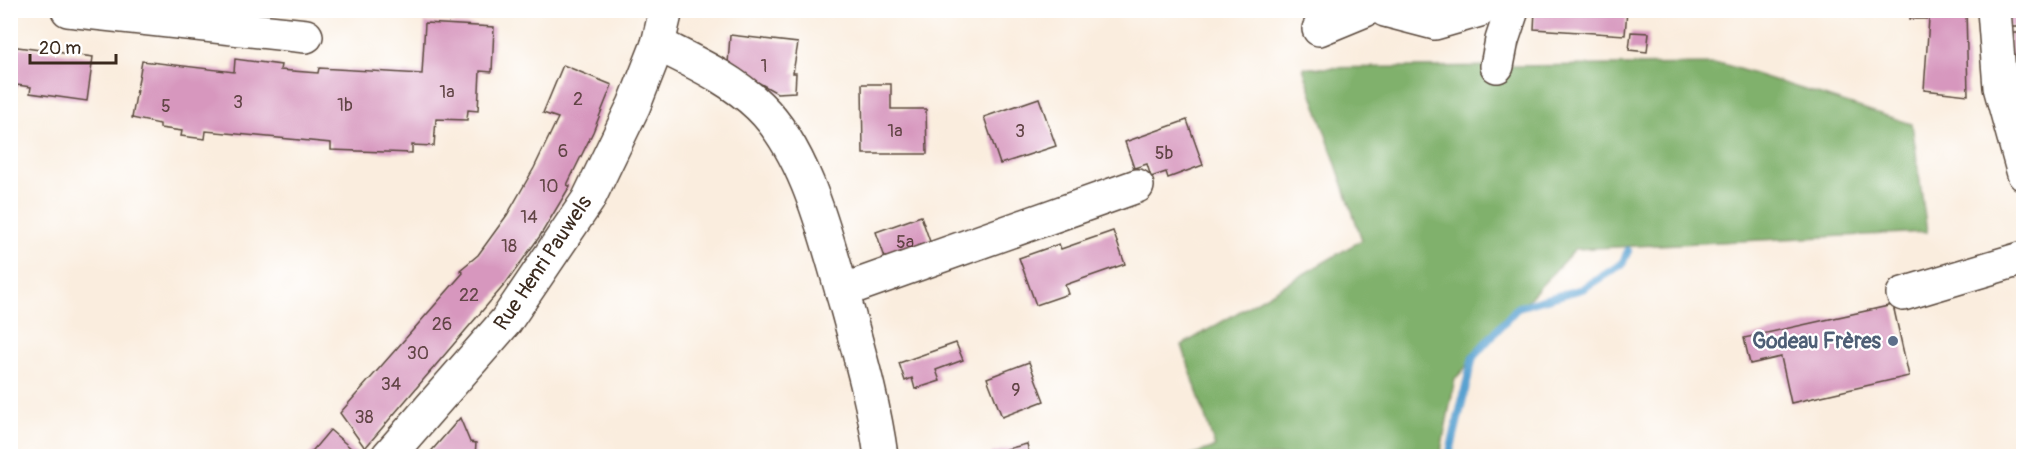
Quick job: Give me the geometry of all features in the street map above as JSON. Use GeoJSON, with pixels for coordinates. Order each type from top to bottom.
{"type":"FeatureCollection","features":[{"type":"Feature","properties":{"kind":"street"},"geometry":{"type":"LineString","coordinates":[[68,10],[306,36]]}},
{"type":"Feature","properties":{"kind":"street","name":"Rue Henri Pauwels"},"geometry":{"type":"LineString","coordinates":[[388,456],[506,321],[554,254],[593,190],[634,105],[658,44],[666,10]]}},
{"type":"Feature","properties":{"kind":"street"},"geometry":{"type":"LineString","coordinates":[[1319,29],[1365,10]]}},
{"type":"Feature","properties":{"kind":"street"},"geometry":{"type":"LineString","coordinates":[[1385,10],[1435,24],[1480,10]]}},
{"type":"Feature","properties":{"kind":"street"},"geometry":{"type":"LineString","coordinates":[[1497,66],[1502,40],[1512,10]]}},
{"type":"Feature","properties":{"kind":"street"},"geometry":{"type":"LineString","coordinates":[[1995,10],[2000,87],[2024,174]]}},
{"type":"Feature","properties":{"kind":"street"},"geometry":{"type":"LineString","coordinates":[[658,44],[713,71],[760,106],[796,156],[820,217],[842,291],[875,409],[881,456]]}},
{"type":"Feature","properties":{"kind":"street"},"geometry":{"type":"LineString","coordinates":[[842,291],[1137,186]]}},
{"type":"Feature","properties":{"kind":"street"},"geometry":{"type":"LineString","coordinates":[[1903,294],[2024,258]]}},
{"type":"Feature","properties":{"kind":"green space"},"geometry":{"type":"Polygon","coordinates":[[[1723,64],[1912,124],[1927,232],[1575,249],[1455,379],[1440,456],[1188,456],[1215,447],[1182,345],[1362,240],[1303,68],[1723,64]]]}},
{"type":"Feature","properties":{"kind":"building"},"geometry":{"type":"Polygon","coordinates":[[[1535,10],[1627,10],[1625,35],[1534,29],[1535,10]]]}},
{"type":"Feature","properties":{"kind":"building"},"geometry":{"type":"Polygon","coordinates":[[[1910,10],[1966,10],[1968,95],[1924,90],[1929,19],[1910,19],[1910,10]]]}},
{"type":"Feature","properties":{"kind":"building"},"geometry":{"type":"Polygon","coordinates":[[[2008,10],[2024,10],[2024,27],[2008,27],[2008,10]]]}},
{"type":"Feature","properties":{"kind":"building"},"geometry":{"type":"Polygon","coordinates":[[[425,23],[494,27],[492,72],[480,71],[478,111],[468,110],[467,120],[436,119],[434,146],[412,145],[412,153],[331,150],[331,143],[206,131],[205,139],[181,136],[182,131],[160,128],[160,124],[132,118],[142,61],[234,72],[235,59],[281,65],[280,70],[318,73],[319,68],[422,74],[425,23]]]}},
{"type":"Feature","properties":{"kind":"building"},"geometry":{"type":"Polygon","coordinates":[[[1631,32],[1649,33],[1647,52],[1629,50],[1631,32]]]}},
{"type":"Feature","properties":{"kind":"building"},"geometry":{"type":"Polygon","coordinates":[[[2009,33],[2024,33],[2024,61],[2010,63],[2009,33]]]}},
{"type":"Feature","properties":{"kind":"building"},"geometry":{"type":"Polygon","coordinates":[[[730,35],[798,43],[793,73],[796,73],[795,92],[777,93],[756,81],[754,84],[728,64],[730,35]]]}},
{"type":"Feature","properties":{"kind":"building"},"geometry":{"type":"Polygon","coordinates":[[[10,46],[93,57],[87,101],[30,93],[31,87],[17,85],[16,91],[10,90],[10,46]]]}},
{"type":"Feature","properties":{"kind":"building"},"geometry":{"type":"Polygon","coordinates":[[[563,65],[612,85],[593,132],[567,185],[570,186],[540,236],[506,283],[365,448],[340,413],[463,273],[460,270],[478,255],[507,215],[534,168],[558,118],[543,113],[563,65]]]}},
{"type":"Feature","properties":{"kind":"building"},"geometry":{"type":"Polygon","coordinates":[[[862,84],[891,84],[891,109],[926,109],[927,154],[863,154],[862,84]]]}},
{"type":"Feature","properties":{"kind":"building"},"geometry":{"type":"Polygon","coordinates":[[[1039,98],[1056,146],[1000,164],[984,117],[1039,98]]]}},
{"type":"Feature","properties":{"kind":"building"},"geometry":{"type":"Polygon","coordinates":[[[1187,120],[1203,165],[1168,178],[1166,172],[1151,177],[1147,164],[1134,168],[1125,142],[1187,120]]]}},
{"type":"Feature","properties":{"kind":"building"},"geometry":{"type":"Polygon","coordinates":[[[921,216],[934,253],[889,269],[876,232],[921,216]]]}},
{"type":"Feature","properties":{"kind":"building"},"geometry":{"type":"Polygon","coordinates":[[[1113,231],[1125,264],[1065,285],[1068,294],[1036,305],[1019,258],[1059,244],[1061,249],[1113,231]]]}},
{"type":"Feature","properties":{"kind":"building"},"geometry":{"type":"Polygon","coordinates":[[[1893,305],[1909,376],[1791,403],[1781,357],[1750,364],[1744,338],[1893,305]]]}},
{"type":"Feature","properties":{"kind":"building"},"geometry":{"type":"Polygon","coordinates":[[[956,343],[963,360],[936,370],[940,381],[915,389],[912,378],[905,381],[899,363],[956,343]]]}},
{"type":"Feature","properties":{"kind":"building"},"geometry":{"type":"Polygon","coordinates":[[[1029,362],[1044,401],[1002,417],[987,378],[1029,362]]]}},
{"type":"Feature","properties":{"kind":"building"},"geometry":{"type":"Polygon","coordinates":[[[460,418],[470,442],[476,443],[475,456],[427,456],[460,418]]]}},
{"type":"Feature","properties":{"kind":"building"},"geometry":{"type":"Polygon","coordinates":[[[330,430],[360,456],[308,456],[330,430]]]}},
{"type":"Feature","properties":{"kind":"building"},"geometry":{"type":"Polygon","coordinates":[[[1027,444],[1030,456],[992,456],[991,453],[1027,444]]]}},
{"type":"Feature","properties":{"kind":"waterway"},"geometry":{"type":"LineString","coordinates":[[1449,456],[1473,357],[1518,307],[1582,289],[1622,264],[1628,251]]}},
{"type":"Feature","properties":{"kind":"place","name":"Godeau Frères"},"geometry":{"type":"Point","coordinates":[1893,341]}}]}
